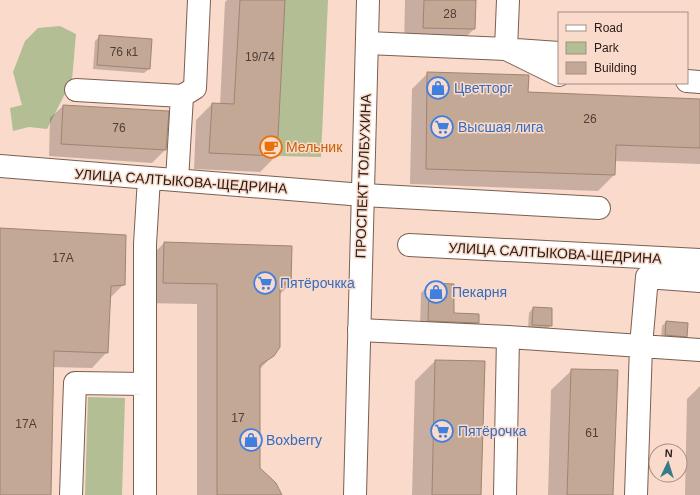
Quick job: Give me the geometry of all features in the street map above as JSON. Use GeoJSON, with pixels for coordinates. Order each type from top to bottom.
{"type":"FeatureCollection","features":[{"type":"Feature","properties":{"kind":"street"},"geometry":{"type":"LineString","coordinates":[[76,90],[182,96],[195,88],[199,0]]}},
{"type":"Feature","properties":{"kind":"street","name":"ПРОСПЕКТ ТОЛБУХИНА"},"geometry":{"type":"LineString","coordinates":[[355,495],[368,0]]}},
{"type":"Feature","properties":{"kind":"street"},"geometry":{"type":"LineString","coordinates":[[506,49],[508,0]]}},
{"type":"Feature","properties":{"kind":"street"},"geometry":{"type":"LineString","coordinates":[[367,44],[506,49],[558,53]]}},
{"type":"Feature","properties":{"kind":"street"},"geometry":{"type":"LineString","coordinates":[[506,49],[558,75]]}},
{"type":"Feature","properties":{"kind":"street"},"geometry":{"type":"LineString","coordinates":[[688,81],[700,82]]}},
{"type":"Feature","properties":{"kind":"street"},"geometry":{"type":"LineString","coordinates":[[177,180],[182,96]]}},
{"type":"Feature","properties":{"kind":"street","name":"УЛИЦА САЛТЫКОВА-ЩЕДРИНА"},"geometry":{"type":"LineString","coordinates":[[0,166],[363,195],[599,208]]}},
{"type":"Feature","properties":{"kind":"street"},"geometry":{"type":"LineString","coordinates":[[145,495],[145,244],[149,178]]}},
{"type":"Feature","properties":{"kind":"street","name":"УЛИЦА САЛТЫКОВА-ЩЕДРИНА"},"geometry":{"type":"LineString","coordinates":[[410,246],[700,260]]}},
{"type":"Feature","properties":{"kind":"street"},"geometry":{"type":"LineString","coordinates":[[636,495],[641,346],[647,277],[700,281]]}},
{"type":"Feature","properties":{"kind":"street"},"geometry":{"type":"LineString","coordinates":[[359,330],[508,337],[700,350]]}},
{"type":"Feature","properties":{"kind":"street"},"geometry":{"type":"LineString","coordinates":[[505,495],[508,337]]}},
{"type":"Feature","properties":{"kind":"street"},"geometry":{"type":"LineString","coordinates":[[72,495],[75,383],[145,384]]}},
{"type":"Feature","properties":{"kind":"green space"},"geometry":{"type":"Polygon","coordinates":[[[284,0],[328,0],[321,157],[277,156],[284,0]]]}},
{"type":"Feature","properties":{"kind":"green space"},"geometry":{"type":"Polygon","coordinates":[[[60,26],[76,34],[72,80],[47,129],[29,127],[13,131],[10,108],[22,105],[13,72],[25,41],[38,28],[60,26]]]}},
{"type":"Feature","properties":{"kind":"green space"},"geometry":{"type":"Polygon","coordinates":[[[88,397],[125,398],[122,495],[85,495],[88,397]]]}},
{"type":"Feature","properties":{"kind":"building"},"geometry":{"type":"Polygon","coordinates":[[[240,0],[285,0],[277,156],[209,153],[212,103],[234,104],[240,0]]]}},
{"type":"Feature","properties":{"kind":"building"},"geometry":{"type":"Polygon","coordinates":[[[424,0],[476,0],[475,29],[423,28],[424,0]]]}},
{"type":"Feature","properties":{"kind":"building"},"geometry":{"type":"Polygon","coordinates":[[[99,35],[152,39],[150,69],[97,65],[99,35]]]}},
{"type":"Feature","properties":{"kind":"building"},"geometry":{"type":"Polygon","coordinates":[[[427,72],[529,75],[528,92],[700,99],[700,148],[616,145],[615,175],[426,169],[427,72]]]}},
{"type":"Feature","properties":{"kind":"building"},"geometry":{"type":"Polygon","coordinates":[[[63,105],[169,111],[166,150],[61,144],[63,105]]]}},
{"type":"Feature","properties":{"kind":"building"},"geometry":{"type":"Polygon","coordinates":[[[0,228],[126,235],[125,285],[111,286],[108,353],[54,351],[51,495],[0,495],[0,228]]]}},
{"type":"Feature","properties":{"kind":"building"},"geometry":{"type":"Polygon","coordinates":[[[164,242],[292,246],[291,284],[280,284],[280,347],[274,356],[260,365],[260,468],[276,483],[282,495],[217,495],[217,284],[163,283],[164,242]]]}},
{"type":"Feature","properties":{"kind":"building"},"geometry":{"type":"Polygon","coordinates":[[[429,283],[454,284],[454,313],[479,314],[479,323],[428,321],[429,283]]]}},
{"type":"Feature","properties":{"kind":"building"},"geometry":{"type":"Polygon","coordinates":[[[533,307],[552,308],[552,326],[532,325],[533,307]]]}},
{"type":"Feature","properties":{"kind":"building"},"geometry":{"type":"Polygon","coordinates":[[[666,321],[688,323],[687,337],[665,335],[666,321]]]}},
{"type":"Feature","properties":{"kind":"building"},"geometry":{"type":"Polygon","coordinates":[[[435,360],[485,361],[481,495],[432,495],[435,360]]]}},
{"type":"Feature","properties":{"kind":"building"},"geometry":{"type":"Polygon","coordinates":[[[571,369],[618,370],[613,495],[567,495],[571,369]]]}},
{"type":"Feature","properties":{"kind":"place","name":"Цветторг"},"geometry":{"type":"Point","coordinates":[438,88]}},
{"type":"Feature","properties":{"kind":"place","name":"Высшая лига"},"geometry":{"type":"Point","coordinates":[442,127]}},
{"type":"Feature","properties":{"kind":"place","name":"Мельник"},"geometry":{"type":"Point","coordinates":[271,147]}},
{"type":"Feature","properties":{"kind":"place","name":"Пятёрочкка"},"geometry":{"type":"Point","coordinates":[265,283]}},
{"type":"Feature","properties":{"kind":"place","name":"Пекарня"},"geometry":{"type":"Point","coordinates":[436,292]}},
{"type":"Feature","properties":{"kind":"place","name":"Пятёрочка"},"geometry":{"type":"Point","coordinates":[442,431]}},
{"type":"Feature","properties":{"kind":"place","name":"Boxberry"},"geometry":{"type":"Point","coordinates":[251,440]}}]}
